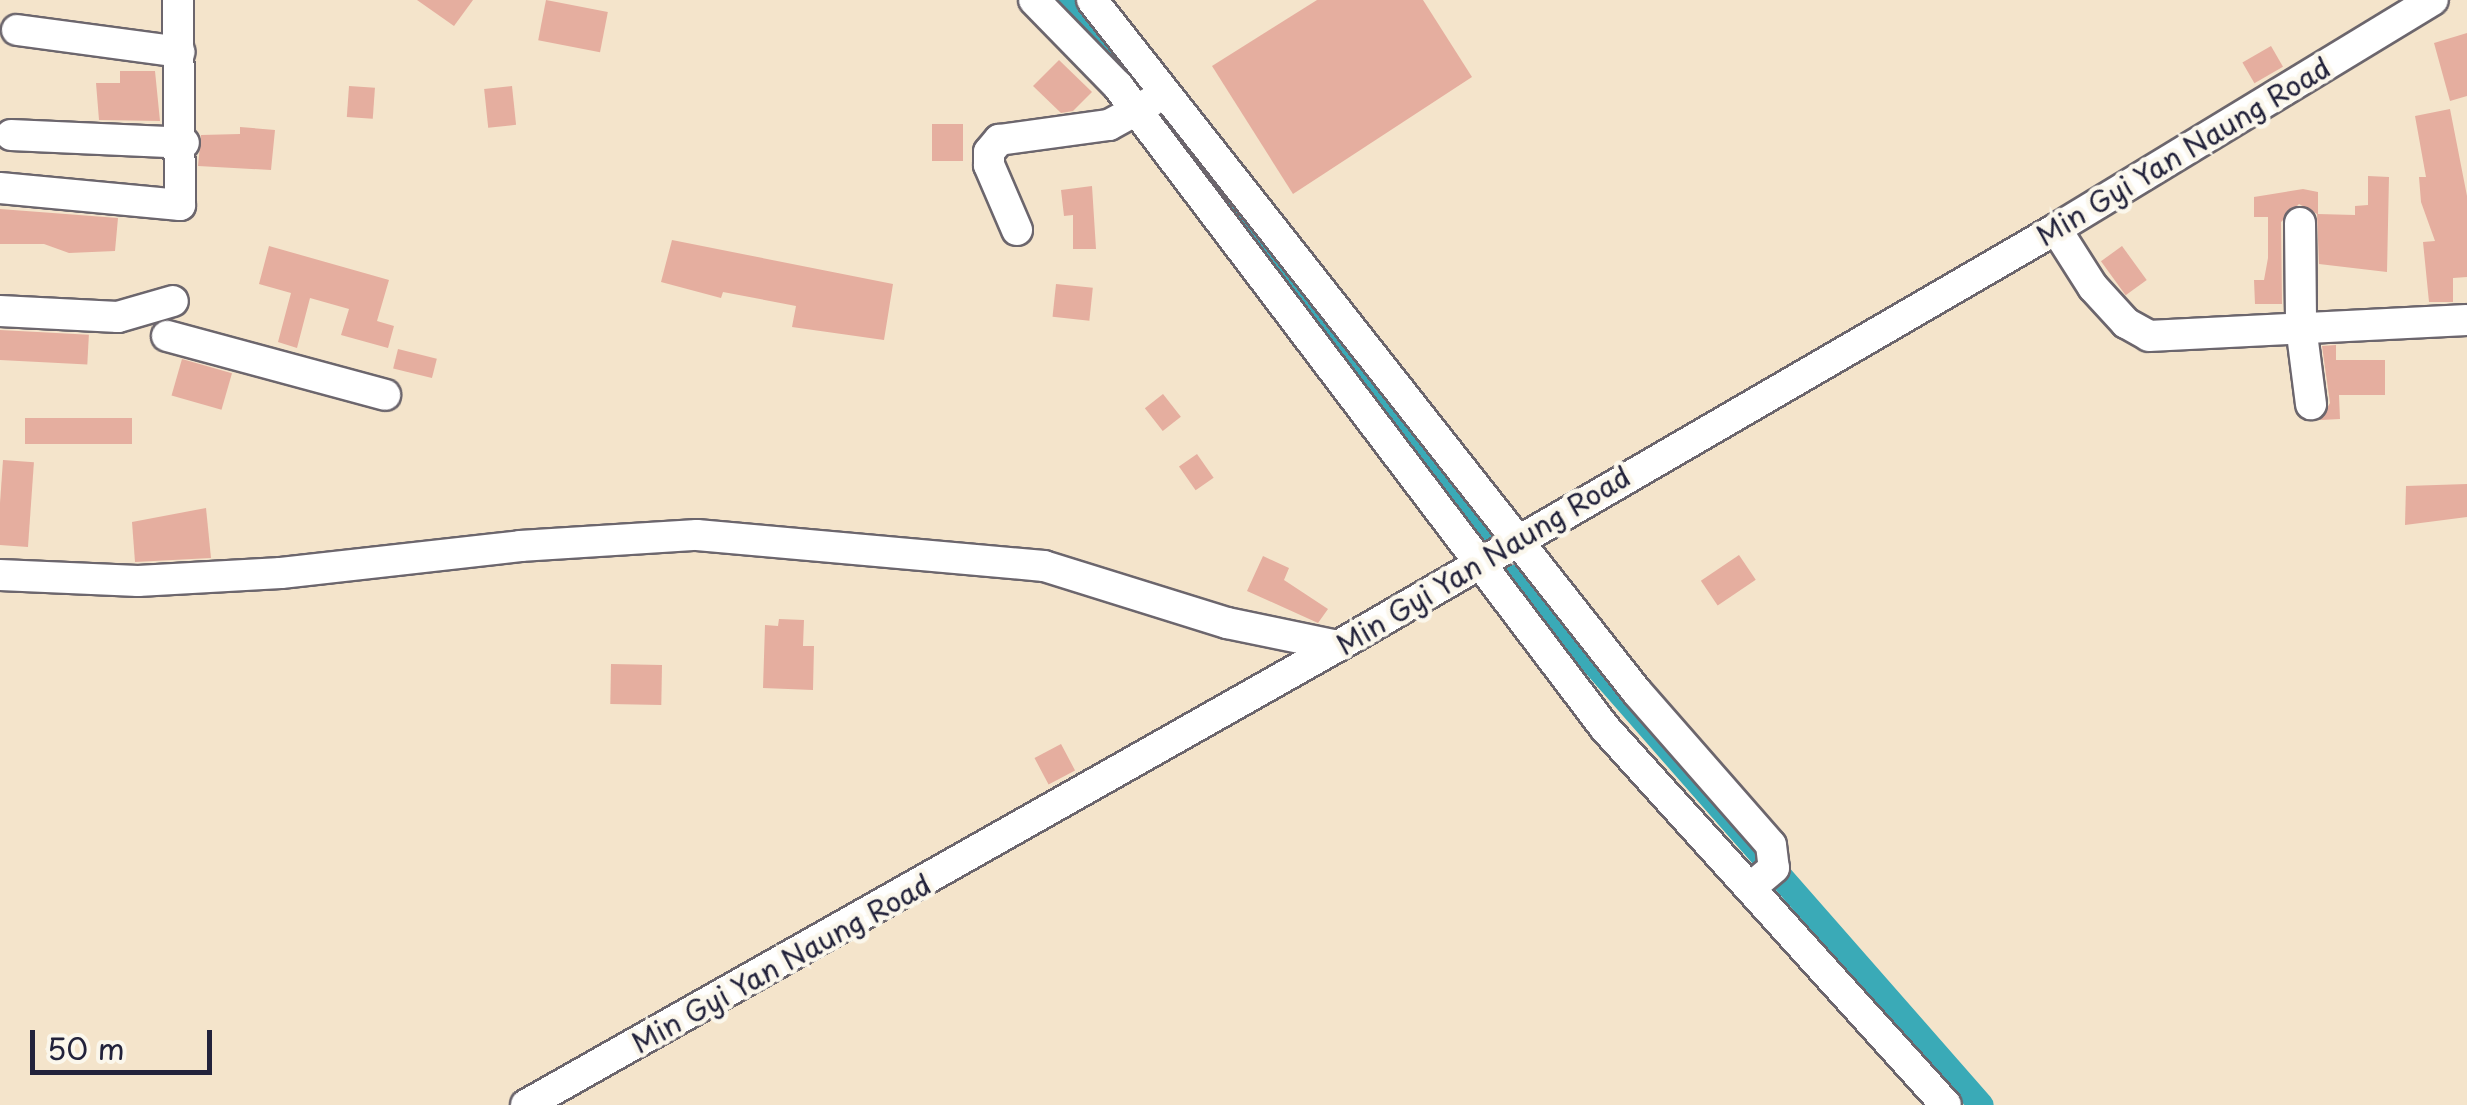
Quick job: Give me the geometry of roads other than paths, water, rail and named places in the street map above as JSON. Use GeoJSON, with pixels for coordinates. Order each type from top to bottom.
{"type":"FeatureCollection","features":[{"type":"Feature","properties":{"kind":"street"},"geometry":{"type":"LineString","coordinates":[[0,188],[180,206],[184,143],[178,0]]}},
{"type":"Feature","properties":{"kind":"street"},"geometry":{"type":"LineString","coordinates":[[1034,0],[1149,103],[1496,550],[1605,728],[1763,877],[1946,1105]]}},
{"type":"Feature","properties":{"kind":"street"},"geometry":{"type":"LineString","coordinates":[[1092,0],[1149,103],[1496,550],[1730,792],[1770,845],[1763,877]]}},
{"type":"Feature","properties":{"kind":"street","name":"Min Gyi Yan Naung Road"},"geometry":{"type":"LineString","coordinates":[[526,1105],[1338,646],[1496,550],[2056,228],[2433,0]]}},
{"type":"Feature","properties":{"kind":"street"},"geometry":{"type":"LineString","coordinates":[[18,30],[180,52]]}},
{"type":"Feature","properties":{"kind":"street"},"geometry":{"type":"LineString","coordinates":[[1017,230],[990,166],[989,152],[999,140],[1109,125],[1149,103]]}},
{"type":"Feature","properties":{"kind":"street"},"geometry":{"type":"LineString","coordinates":[[11,134],[184,143]]}},
{"type":"Feature","properties":{"kind":"street"},"geometry":{"type":"LineString","coordinates":[[2300,223],[2301,326],[2311,404]]}},
{"type":"Feature","properties":{"kind":"street"},"geometry":{"type":"LineString","coordinates":[[2056,228],[2093,286],[2126,323],[2150,336],[2467,320]]}},
{"type":"Feature","properties":{"kind":"street"},"geometry":{"type":"LineString","coordinates":[[0,311],[118,317],[173,301]]}},
{"type":"Feature","properties":{"kind":"street"},"geometry":{"type":"LineString","coordinates":[[167,336],[385,395]]}},
{"type":"Feature","properties":{"kind":"street"},"geometry":{"type":"LineString","coordinates":[[0,574],[138,581],[281,574],[520,546],[697,535],[1044,566],[1227,623],[1338,646]]}},
{"type":"Feature","properties":{"kind":"waterway"},"geometry":{"type":"LineString","coordinates":[[1063,0],[1143,86]]}},
{"type":"Feature","properties":{"kind":"waterway"},"geometry":{"type":"LineString","coordinates":[[1188,146],[1523,583],[1981,1105]]}}]}
